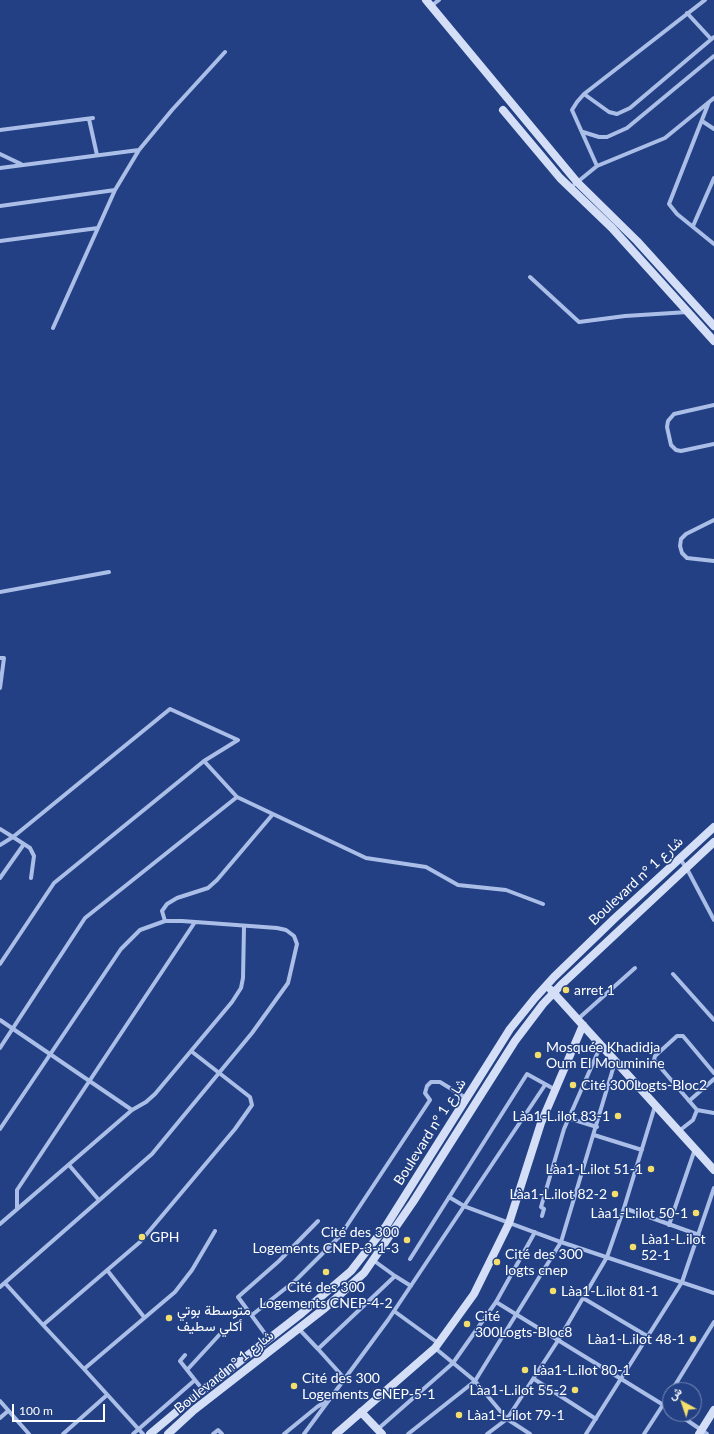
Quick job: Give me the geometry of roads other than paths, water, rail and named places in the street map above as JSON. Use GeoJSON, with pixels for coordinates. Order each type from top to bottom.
{"type":"FeatureCollection","features":[{"type":"Feature","properties":{"kind":"main road"},"geometry":{"type":"LineString","coordinates":[[429,3],[576,182],[637,241],[714,326]]}},
{"type":"Feature","properties":{"kind":"main road"},"geometry":{"type":"LineString","coordinates":[[503,110],[569,189],[612,228],[714,341]]}},
{"type":"Feature","properties":{"kind":"main road"},"geometry":{"type":"LineString","coordinates":[[651,270],[658,264]]}},
{"type":"Feature","properties":{"kind":"main road","name":"Boulevard n° شارع 1"},"geometry":{"type":"LineString","coordinates":[[150,1434],[203,1390],[328,1292],[351,1271],[386,1226],[510,1029],[546,985],[678,858],[714,826]]}},
{"type":"Feature","properties":{"kind":"main road","name":"Boulevard n° شارع 1"},"geometry":{"type":"LineString","coordinates":[[168,1434],[194,1410],[348,1289],[364,1273],[421,1190],[515,1041],[554,993],[714,842]]}},
{"type":"Feature","properties":{"kind":"main road"},"geometry":{"type":"LineString","coordinates":[[546,985],[714,1170]]}},
{"type":"Feature","properties":{"kind":"main road"},"geometry":{"type":"LineString","coordinates":[[336,1434],[436,1345],[474,1294],[509,1223],[541,1123],[580,1022]]}},
{"type":"Feature","properties":{"kind":"main road"},"geometry":{"type":"LineString","coordinates":[[703,1432],[714,1410]]}},
{"type":"Feature","properties":{"kind":"main road"},"geometry":{"type":"LineString","coordinates":[[361,1412],[380,1432]]}},
{"type":"Feature","properties":{"kind":"street"},"geometry":{"type":"LineString","coordinates":[[429,3],[439,0]]}},
{"type":"Feature","properties":{"kind":"street"},"geometry":{"type":"LineString","coordinates":[[597,166],[572,110],[584,94],[705,0]]}},
{"type":"Feature","properties":{"kind":"street"},"geometry":{"type":"LineString","coordinates":[[584,94],[609,112],[616,114],[630,108],[713,38],[688,13]]}},
{"type":"Feature","properties":{"kind":"street"},"geometry":{"type":"LineString","coordinates":[[54,328],[115,190],[139,150],[172,110],[225,52]]}},
{"type":"Feature","properties":{"kind":"street"},"geometry":{"type":"LineString","coordinates":[[583,132],[607,138],[627,128],[714,56]]}},
{"type":"Feature","properties":{"kind":"street"},"geometry":{"type":"LineString","coordinates":[[569,189],[597,166],[665,138],[714,98]]}},
{"type":"Feature","properties":{"kind":"street"},"geometry":{"type":"LineString","coordinates":[[710,102],[669,204],[677,214],[714,243]]}},
{"type":"Feature","properties":{"kind":"street"},"geometry":{"type":"LineString","coordinates":[[0,130],[91,118],[97,156]]}},
{"type":"Feature","properties":{"kind":"street"},"geometry":{"type":"LineString","coordinates":[[702,121],[714,129]]}},
{"type":"Feature","properties":{"kind":"street"},"geometry":{"type":"LineString","coordinates":[[0,168],[139,150]]}},
{"type":"Feature","properties":{"kind":"street"},"geometry":{"type":"LineString","coordinates":[[0,154],[22,165]]}},
{"type":"Feature","properties":{"kind":"street"},"geometry":{"type":"LineString","coordinates":[[694,226],[714,178]]}},
{"type":"Feature","properties":{"kind":"street"},"geometry":{"type":"LineString","coordinates":[[0,206],[115,190]]}},
{"type":"Feature","properties":{"kind":"street"},"geometry":{"type":"LineString","coordinates":[[0,241],[98,228]]}},
{"type":"Feature","properties":{"kind":"street"},"geometry":{"type":"LineString","coordinates":[[530,277],[579,322],[625,316],[688,312]]}},
{"type":"Feature","properties":{"kind":"street"},"geometry":{"type":"LineString","coordinates":[[714,405],[674,414],[668,421],[667,428],[671,445],[676,450],[681,452],[714,444]]}},
{"type":"Feature","properties":{"kind":"street"},"geometry":{"type":"LineString","coordinates":[[714,520],[686,534],[681,539],[680,546],[682,553],[688,558],[714,561]]}},
{"type":"Feature","properties":{"kind":"street"},"geometry":{"type":"LineString","coordinates":[[0,592],[109,572]]}},
{"type":"Feature","properties":{"kind":"street"},"geometry":{"type":"LineString","coordinates":[[0,658],[4,658],[0,688]]}},
{"type":"Feature","properties":{"kind":"street"},"geometry":{"type":"LineString","coordinates":[[0,845],[12,837],[170,709],[238,740],[204,761],[54,883],[0,964]]}},
{"type":"Feature","properties":{"kind":"street"},"geometry":{"type":"LineString","coordinates":[[204,761],[238,797],[366,858],[426,867],[458,884],[506,890],[543,904]]}},
{"type":"Feature","properties":{"kind":"street"},"geometry":{"type":"LineString","coordinates":[[0,1048],[85,918],[238,797]]}},
{"type":"Feature","properties":{"kind":"street"},"geometry":{"type":"LineString","coordinates":[[165,921],[162,911],[167,904],[183,895],[208,888],[217,880],[273,814]]}},
{"type":"Feature","properties":{"kind":"street"},"geometry":{"type":"LineString","coordinates":[[0,828],[30,848],[34,856],[31,878]]}},
{"type":"Feature","properties":{"kind":"street"},"geometry":{"type":"LineString","coordinates":[[0,878],[24,844]]}},
{"type":"Feature","properties":{"kind":"street"},"geometry":{"type":"LineString","coordinates":[[678,858],[686,867],[714,920]]}},
{"type":"Feature","properties":{"kind":"street"},"geometry":{"type":"LineString","coordinates":[[0,1129],[121,949],[140,930],[165,921],[195,922],[286,930],[294,936],[297,944],[288,983],[252,1033],[152,1154],[98,1199],[0,1287]]}},
{"type":"Feature","properties":{"kind":"street"},"geometry":{"type":"LineString","coordinates":[[17,1209],[17,1190],[195,922]]}},
{"type":"Feature","properties":{"kind":"street"},"geometry":{"type":"LineString","coordinates":[[0,1224],[132,1110],[146,1102],[155,1094],[232,1002],[240,988],[243,978],[244,927]]}},
{"type":"Feature","properties":{"kind":"street"},"geometry":{"type":"LineString","coordinates":[[580,1022],[635,968]]}},
{"type":"Feature","properties":{"kind":"street"},"geometry":{"type":"LineString","coordinates":[[673,974],[714,1020]]}},
{"type":"Feature","properties":{"kind":"street"},"geometry":{"type":"LineString","coordinates":[[0,1020],[50,1056],[132,1110]]}},
{"type":"Feature","properties":{"kind":"street"},"geometry":{"type":"LineString","coordinates":[[714,1073],[683,1036],[678,1036],[656,1056],[654,1060],[697,1110],[714,1113]]}},
{"type":"Feature","properties":{"kind":"street"},"geometry":{"type":"LineString","coordinates":[[542,1216],[544,1209],[541,1208],[568,1118],[601,1045]]}},
{"type":"Feature","properties":{"kind":"street"},"geometry":{"type":"LineString","coordinates":[[43,1326],[153,1228],[235,1129],[252,1104],[250,1097],[191,1051]]}},
{"type":"Feature","properties":{"kind":"street"},"geometry":{"type":"LineString","coordinates":[[408,1434],[475,1381],[561,1242],[616,1061]]}},
{"type":"Feature","properties":{"kind":"street"},"geometry":{"type":"LineString","coordinates":[[410,1259],[527,1074],[554,1089]]}},
{"type":"Feature","properties":{"kind":"street"},"geometry":{"type":"LineString","coordinates":[[690,1101],[714,1079]]}},
{"type":"Feature","properties":{"kind":"street"},"geometry":{"type":"LineString","coordinates":[[252,1315],[296,1280],[340,1236],[430,1100],[425,1093],[427,1086],[431,1082],[440,1082],[466,1098]]}},
{"type":"Feature","properties":{"kind":"street"},"geometry":{"type":"LineString","coordinates":[[304,1434],[412,1286],[545,1085]]}},
{"type":"Feature","properties":{"kind":"street"},"geometry":{"type":"LineString","coordinates":[[487,1434],[507,1419],[559,1339],[607,1257],[656,1105]]}},
{"type":"Feature","properties":{"kind":"street"},"geometry":{"type":"LineString","coordinates":[[679,1132],[694,1120],[697,1110]]}},
{"type":"Feature","properties":{"kind":"street"},"geometry":{"type":"LineString","coordinates":[[568,1118],[596,1127]]}},
{"type":"Feature","properties":{"kind":"street"},"geometry":{"type":"LineString","coordinates":[[594,1135],[642,1150]]}},
{"type":"Feature","properties":{"kind":"street"},"geometry":{"type":"LineString","coordinates":[[669,1225],[695,1149]]}},
{"type":"Feature","properties":{"kind":"street"},"geometry":{"type":"LineString","coordinates":[[69,1165],[98,1199]]}},
{"type":"Feature","properties":{"kind":"street"},"geometry":{"type":"LineString","coordinates":[[586,1434],[682,1282],[714,1188]]}},
{"type":"Feature","properties":{"kind":"street"},"geometry":{"type":"LineString","coordinates":[[449,1197],[464,1206],[561,1242],[714,1293]]}},
{"type":"Feature","properties":{"kind":"street"},"geometry":{"type":"LineString","coordinates":[[624,1208],[699,1235]]}},
{"type":"Feature","properties":{"kind":"street"},"geometry":{"type":"LineString","coordinates":[[269,1339],[238,1297],[272,1268],[318,1221]]}},
{"type":"Feature","properties":{"kind":"street"},"geometry":{"type":"LineString","coordinates":[[84,1369],[175,1292],[215,1231]]}},
{"type":"Feature","properties":{"kind":"street"},"geometry":{"type":"LineString","coordinates":[[380,1432],[453,1363],[496,1302],[536,1232]]}},
{"type":"Feature","properties":{"kind":"street"},"geometry":{"type":"LineString","coordinates":[[373,1260],[412,1286]]}},
{"type":"Feature","properties":{"kind":"street"},"geometry":{"type":"LineString","coordinates":[[107,1270],[144,1317]]}},
{"type":"Feature","properties":{"kind":"street"},"geometry":{"type":"LineString","coordinates":[[318,1349],[395,1276]]}},
{"type":"Feature","properties":{"kind":"street"},"geometry":{"type":"LineString","coordinates":[[5,1283],[143,1434]]}},
{"type":"Feature","properties":{"kind":"street"},"geometry":{"type":"LineString","coordinates":[[583,1298],[647,1336]]}},
{"type":"Feature","properties":{"kind":"street"},"geometry":{"type":"LineString","coordinates":[[496,1302],[516,1316],[559,1339],[662,1403]]}},
{"type":"Feature","properties":{"kind":"street"},"geometry":{"type":"LineString","coordinates":[[394,1311],[436,1345],[453,1363],[475,1381],[507,1419],[530,1434]]}},
{"type":"Feature","properties":{"kind":"street"},"geometry":{"type":"LineString","coordinates":[[677,1382],[714,1322]]}},
{"type":"Feature","properties":{"kind":"street"},"geometry":{"type":"LineString","coordinates":[[299,1329],[345,1379]]}},
{"type":"Feature","properties":{"kind":"street"},"geometry":{"type":"LineString","coordinates":[[187,1370],[221,1333]]}},
{"type":"Feature","properties":{"kind":"street"},"geometry":{"type":"LineString","coordinates":[[185,1355],[180,1361],[203,1390]]}},
{"type":"Feature","properties":{"kind":"street"},"geometry":{"type":"LineString","coordinates":[[534,1379],[596,1419]]}},
{"type":"Feature","properties":{"kind":"street"},"geometry":{"type":"LineString","coordinates":[[133,1434],[138,1428],[195,1380]]}},
{"type":"Feature","properties":{"kind":"street"},"geometry":{"type":"LineString","coordinates":[[63,1434],[107,1394]]}},
{"type":"Feature","properties":{"kind":"street"},"geometry":{"type":"LineString","coordinates":[[284,1434],[317,1407],[331,1398]]}},
{"type":"Feature","properties":{"kind":"street"},"geometry":{"type":"LineString","coordinates":[[0,1401],[28,1434]]}},
{"type":"Feature","properties":{"kind":"street"},"geometry":{"type":"LineString","coordinates":[[644,1434],[662,1407]]}},
{"type":"Feature","properties":{"kind":"street"},"geometry":{"type":"LineString","coordinates":[[0,1418],[8,1411]]}},
{"type":"Feature","properties":{"kind":"street"},"geometry":{"type":"LineString","coordinates":[[689,1422],[703,1432]]}},
{"type":"Feature","properties":{"kind":"street"},"geometry":{"type":"LineString","coordinates":[[214,1434],[218,1430],[222,1434]]}},
{"type":"Feature","properties":{"kind":"place","name":"arret 1"},"geometry":{"type":"Point","coordinates":[566,990]}},
{"type":"Feature","properties":{"kind":"place","name":"Mosquée Khadidja Oum El Mouminine"},"geometry":{"type":"Point","coordinates":[538,1055]}},
{"type":"Feature","properties":{"kind":"place","name":"Cité 300Logts-Bloc2"},"geometry":{"type":"Point","coordinates":[573,1085]}},
{"type":"Feature","properties":{"kind":"place","name":"Làa1-L.ilot 83-1"},"geometry":{"type":"Point","coordinates":[618,1116]}},
{"type":"Feature","properties":{"kind":"place","name":"Làa1-L.ilot 51-1"},"geometry":{"type":"Point","coordinates":[651,1169]}},
{"type":"Feature","properties":{"kind":"place","name":"Làa1-L.ilot 82-2"},"geometry":{"type":"Point","coordinates":[615,1194]}},
{"type":"Feature","properties":{"kind":"place","name":"Làa1-L.ilot 50-1"},"geometry":{"type":"Point","coordinates":[696,1213]}},
{"type":"Feature","properties":{"kind":"place","name":"GPH"},"geometry":{"type":"Point","coordinates":[142,1237]}},
{"type":"Feature","properties":{"kind":"place","name":"Cité des 300 Logements CNEP-3-1-3"},"geometry":{"type":"Point","coordinates":[407,1240]}},
{"type":"Feature","properties":{"kind":"place","name":"Làa1-L.ilot 52-1"},"geometry":{"type":"Point","coordinates":[633,1247]}},
{"type":"Feature","properties":{"kind":"place","name":"Cité des 300 logts cnep"},"geometry":{"type":"Point","coordinates":[497,1262]}},
{"type":"Feature","properties":{"kind":"place","name":"Cité des 300 Logements CNEP-4-2"},"geometry":{"type":"Point","coordinates":[326,1272]}},
{"type":"Feature","properties":{"kind":"place","name":"Làa1-L.ilot 81-1"},"geometry":{"type":"Point","coordinates":[553,1291]}},
{"type":"Feature","properties":{"kind":"place","name":"متوسطة بوتي أكلي سطيف"},"geometry":{"type":"Point","coordinates":[169,1318]}},
{"type":"Feature","properties":{"kind":"place","name":"Cité 300Logts-Bloc8"},"geometry":{"type":"Point","coordinates":[467,1324]}},
{"type":"Feature","properties":{"kind":"place","name":"Làa1-L.ilot 48-1"},"geometry":{"type":"Point","coordinates":[693,1339]}},
{"type":"Feature","properties":{"kind":"place","name":"Làa1-L.ilot 80-1"},"geometry":{"type":"Point","coordinates":[525,1370]}},
{"type":"Feature","properties":{"kind":"place","name":"Cité des 300 Logements CNEP-5-1"},"geometry":{"type":"Point","coordinates":[294,1386]}},
{"type":"Feature","properties":{"kind":"place","name":"Làa1-L.ilot 55-2"},"geometry":{"type":"Point","coordinates":[575,1390]}},
{"type":"Feature","properties":{"kind":"place","name":"Làa1-L.ilot 79-1"},"geometry":{"type":"Point","coordinates":[459,1415]}}]}
